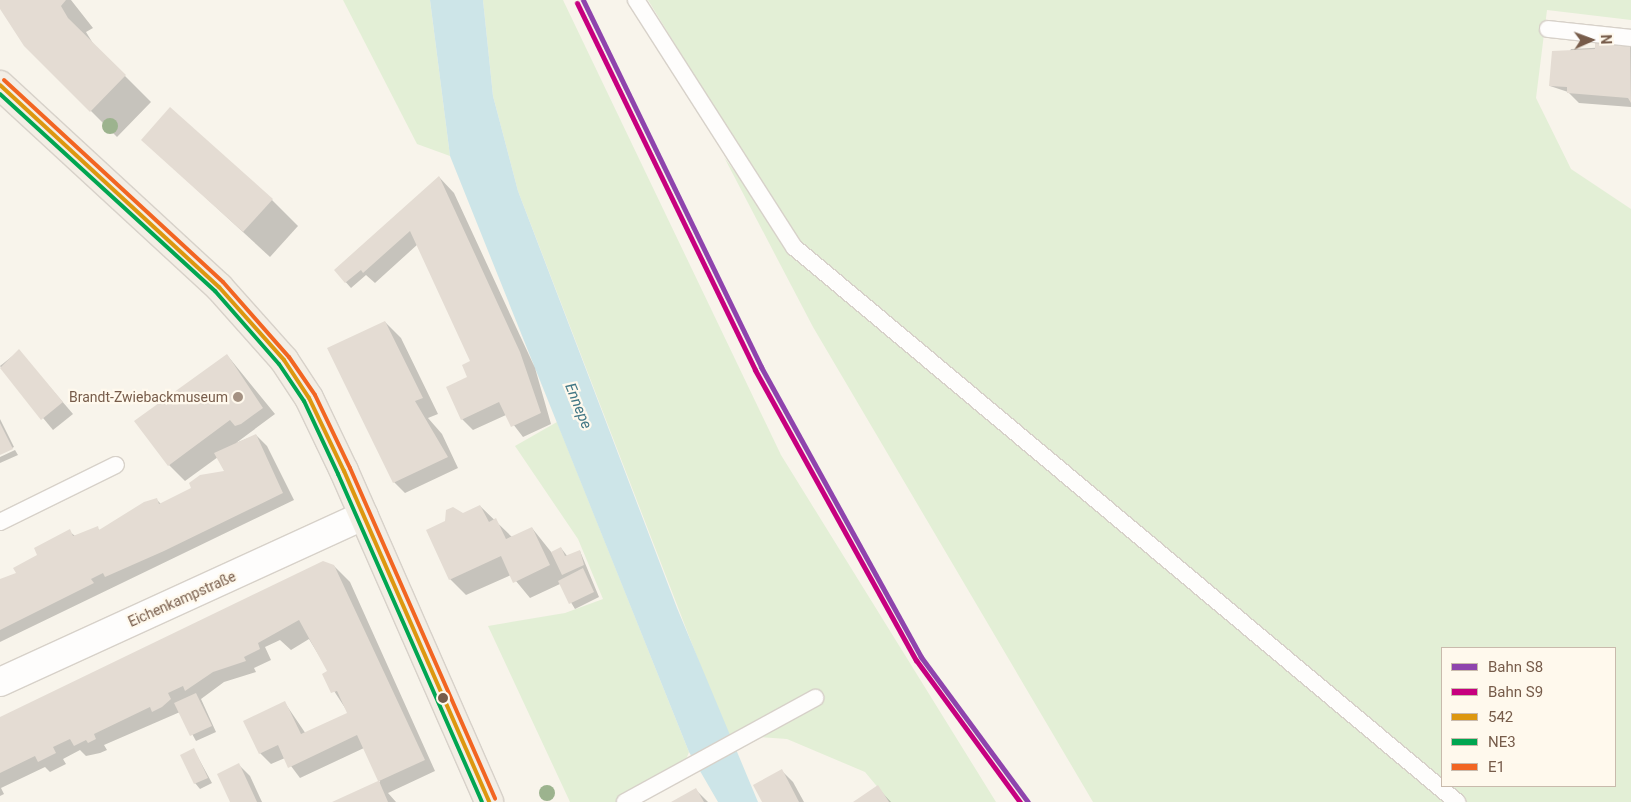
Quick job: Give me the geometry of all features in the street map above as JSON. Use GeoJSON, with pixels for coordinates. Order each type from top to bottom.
{"type":"FeatureCollection","features":[{"type":"Feature","properties":{"kind":"main road"},"geometry":{"type":"LineString","coordinates":[[0,85],[271,340],[310,398],[364,515],[490,802]]}},
{"type":"Feature","properties":{"kind":"street","name":"Eichenkampstraße"},"geometry":{"type":"LineString","coordinates":[[0,682],[364,515]]}},
{"type":"Feature","properties":{"kind":"lane"},"geometry":{"type":"LineString","coordinates":[[636,0],[794,247],[1457,802]]}},
{"type":"Feature","properties":{"kind":"lane"},"geometry":{"type":"LineString","coordinates":[[1548,29],[1631,38]]}},
{"type":"Feature","properties":{"kind":"lane"},"geometry":{"type":"LineString","coordinates":[[0,522],[116,465]]}},
{"type":"Feature","properties":{"kind":"lane"},"geometry":{"type":"LineString","coordinates":[[626,802],[815,698]]}},
{"type":"Feature","properties":{"kind":"green space"},"geometry":{"type":"Polygon","coordinates":[[[343,0],[430,0],[450,156],[417,144],[343,0]]]}},
{"type":"Feature","properties":{"kind":"green space"},"geometry":{"type":"Polygon","coordinates":[[[483,0],[563,0],[781,455],[996,802],[890,802],[865,772],[787,739],[727,735],[518,191],[493,96],[483,0]]]}},
{"type":"Feature","properties":{"kind":"green space"},"geometry":{"type":"Polygon","coordinates":[[[648,0],[1631,0],[1631,20],[1547,10],[1536,98],[1571,169],[1631,209],[1631,802],[1460,802],[1442,787],[1616,787],[1616,647],[1441,647],[1441,786],[797,244],[648,0]]]}},
{"type":"Feature","properties":{"kind":"green space"},"geometry":{"type":"Polygon","coordinates":[[[724,157],[792,249],[1454,802],[1093,802],[813,327],[724,157]]]}},
{"type":"Feature","properties":{"kind":"green space"},"geometry":{"type":"Polygon","coordinates":[[[557,422],[689,752],[682,770],[625,802],[570,802],[488,626],[565,613],[603,599],[578,539],[515,446],[557,422]]]}},
{"type":"Feature","properties":{"kind":"water","name":"Ennepe"},"geometry":{"type":"Polygon","coordinates":[[[430,0],[483,0],[493,96],[518,191],[677,608],[758,802],[718,802],[689,752],[450,156],[430,0]]]}},
{"type":"Feature","properties":{"kind":"building"},"geometry":{"type":"Polygon","coordinates":[[[0,0],[66,0],[61,6],[68,18],[126,75],[90,112],[24,46],[0,9],[0,0]]]}},
{"type":"Feature","properties":{"kind":"building"},"geometry":{"type":"Polygon","coordinates":[[[1595,40],[1630,43],[1631,103],[1628,98],[1567,93],[1567,87],[1549,86],[1552,51],[1595,49],[1595,40]]]}},
{"type":"Feature","properties":{"kind":"building"},"geometry":{"type":"Polygon","coordinates":[[[170,107],[273,199],[243,232],[141,140],[170,107]]]}},
{"type":"Feature","properties":{"kind":"building"},"geometry":{"type":"Polygon","coordinates":[[[439,176],[520,352],[541,413],[511,427],[499,402],[461,420],[446,387],[467,377],[462,365],[470,361],[410,231],[363,273],[361,270],[345,283],[334,270],[439,176]]]}},
{"type":"Feature","properties":{"kind":"building"},"geometry":{"type":"Polygon","coordinates":[[[385,321],[423,398],[415,401],[448,457],[393,483],[327,348],[385,321]]]}},
{"type":"Feature","properties":{"kind":"building"},"geometry":{"type":"Polygon","coordinates":[[[19,349],[63,402],[41,420],[0,368],[19,349]]]}},
{"type":"Feature","properties":{"kind":"building"},"geometry":{"type":"Polygon","coordinates":[[[227,354],[263,408],[241,424],[235,426],[230,420],[168,466],[134,421],[227,354]]]}},
{"type":"Feature","properties":{"kind":"building"},"geometry":{"type":"Polygon","coordinates":[[[0,423],[13,449],[0,455],[0,423]]]}},
{"type":"Feature","properties":{"kind":"building"},"geometry":{"type":"Polygon","coordinates":[[[256,434],[283,493],[164,551],[105,577],[103,573],[91,579],[94,583],[0,630],[0,579],[16,573],[13,568],[37,555],[34,548],[70,529],[73,536],[98,526],[99,530],[144,502],[157,498],[159,504],[191,488],[189,483],[200,475],[224,471],[214,453],[256,434]]]}},
{"type":"Feature","properties":{"kind":"building"},"geometry":{"type":"Polygon","coordinates":[[[480,505],[489,522],[496,518],[506,539],[532,527],[550,565],[513,583],[501,556],[449,580],[426,530],[445,521],[446,510],[453,507],[463,513],[480,505]]]}},
{"type":"Feature","properties":{"kind":"building"},"geometry":{"type":"Polygon","coordinates":[[[561,547],[565,556],[580,550],[584,565],[562,575],[551,552],[561,547]]]}},
{"type":"Feature","properties":{"kind":"building"},"geometry":{"type":"Polygon","coordinates":[[[323,561],[334,565],[425,760],[379,781],[388,802],[332,802],[378,781],[357,735],[288,768],[278,745],[259,754],[243,721],[285,701],[301,734],[347,713],[337,691],[331,693],[322,674],[327,671],[299,620],[258,643],[260,649],[244,657],[246,661],[213,672],[185,691],[183,686],[168,693],[171,699],[162,707],[152,712],[150,707],[94,734],[96,739],[88,743],[86,740],[74,746],[70,739],[53,747],[56,753],[38,762],[35,756],[0,773],[0,717],[323,561]]]}},
{"type":"Feature","properties":{"kind":"building"},"geometry":{"type":"Polygon","coordinates":[[[583,568],[594,592],[569,604],[558,581],[583,568]]]}},
{"type":"Feature","properties":{"kind":"building"},"geometry":{"type":"Polygon","coordinates":[[[196,693],[212,726],[190,736],[174,703],[196,693]]]}},
{"type":"Feature","properties":{"kind":"building"},"geometry":{"type":"Polygon","coordinates":[[[194,748],[208,778],[194,784],[180,755],[194,748]]]}},
{"type":"Feature","properties":{"kind":"building"},"geometry":{"type":"Polygon","coordinates":[[[239,763],[257,802],[230,802],[217,774],[239,763]]]}},
{"type":"Feature","properties":{"kind":"building"},"geometry":{"type":"Polygon","coordinates":[[[782,769],[799,802],[762,802],[753,785],[782,769]]]}},
{"type":"Feature","properties":{"kind":"building"},"geometry":{"type":"Polygon","coordinates":[[[878,785],[889,802],[853,802],[878,785]]]}},
{"type":"Feature","properties":{"kind":"building"},"geometry":{"type":"Polygon","coordinates":[[[696,788],[704,802],[671,802],[696,788]]]}},
{"type":"Feature","properties":{"kind":"rail line","name":"S8"},"geometry":{"type":"LineString","coordinates":[[583,0],[761,367],[921,657],[1028,802]]}},
{"type":"Feature","properties":{"kind":"rail line","name":"S9"},"geometry":{"type":"LineString","coordinates":[[577,3],[755,370],[916,660],[1020,802]]}},
{"type":"Feature","properties":{"kind":"transit line","name":"E1"},"geometry":{"type":"LineString","coordinates":[[4,80],[223,282],[289,357],[315,395],[350,468],[495,799]]}},
{"type":"Feature","properties":{"kind":"transit line","name":"542"},"geometry":{"type":"LineString","coordinates":[[0,85],[219,287],[284,360],[309,398],[344,471],[489,802]]}},
{"type":"Feature","properties":{"kind":"transit line","name":"NE3"},"geometry":{"type":"LineString","coordinates":[[0,94],[215,291],[279,364],[304,401],[338,474],[482,802]]}},
{"type":"Feature","properties":{"kind":"place","name":"Brandt-Zwiebackmuseum"},"geometry":{"type":"Point","coordinates":[238,397]}}]}
